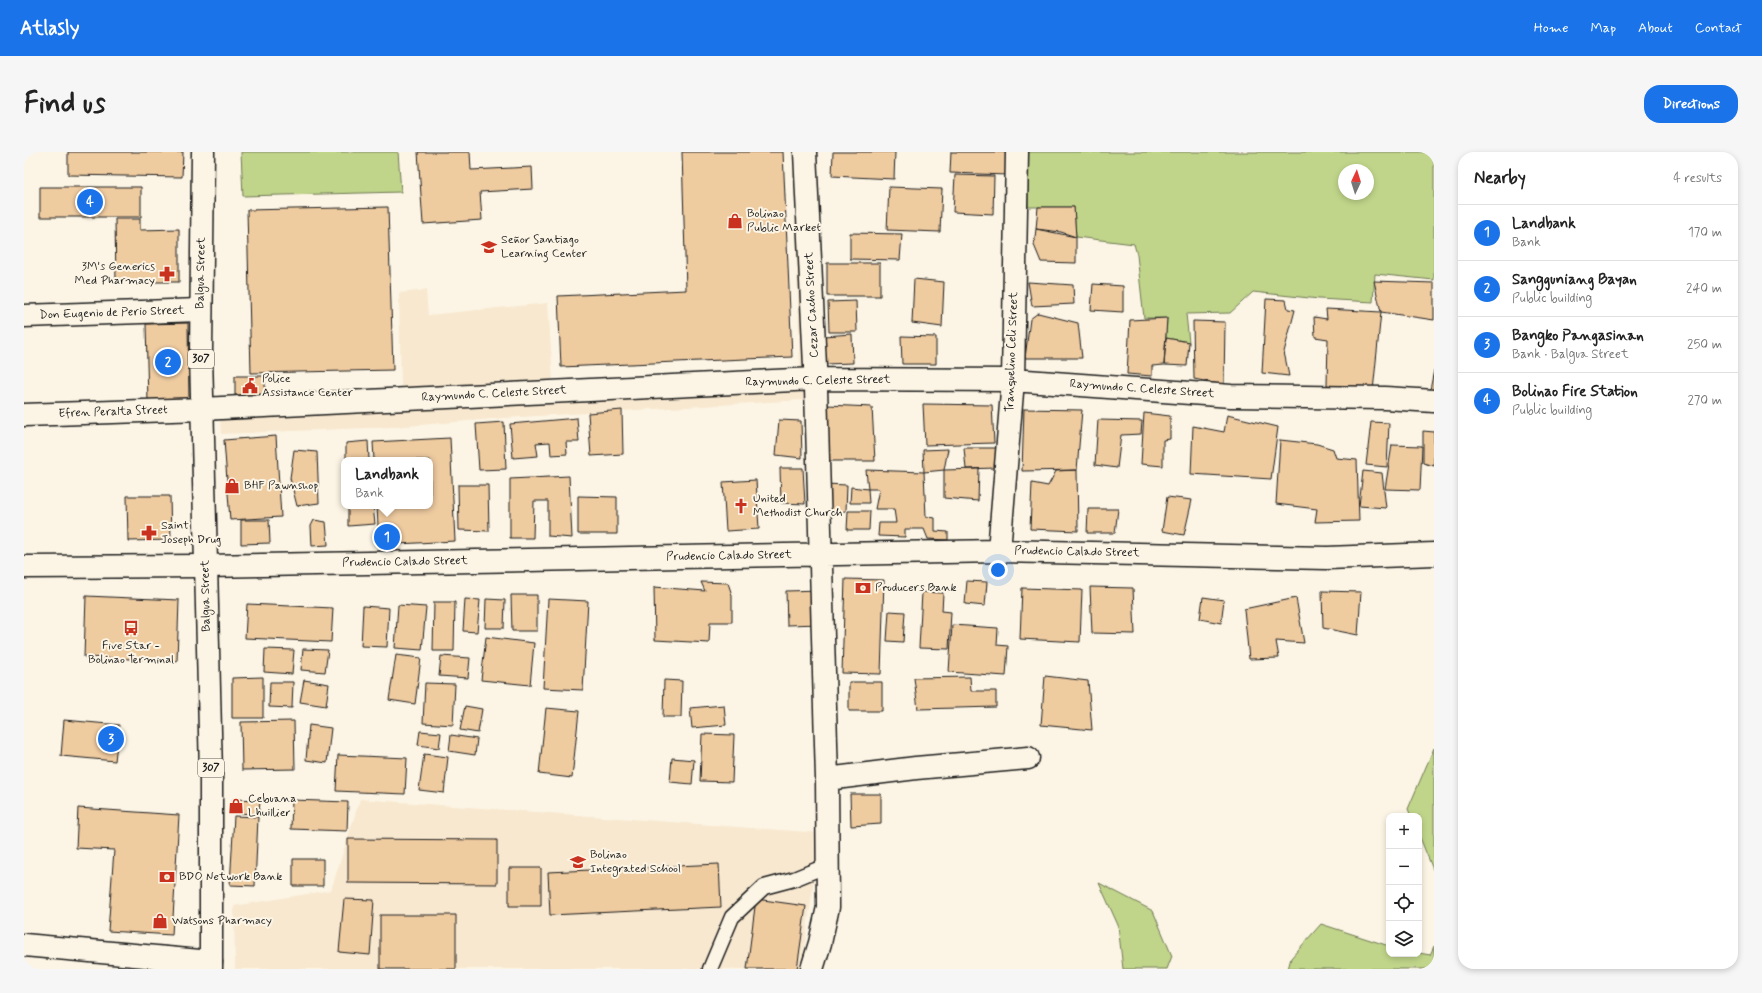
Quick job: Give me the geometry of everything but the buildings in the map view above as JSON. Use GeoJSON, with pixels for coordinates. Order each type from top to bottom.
{"type":"FeatureCollection","features":[{"type":"Feature","properties":{"kind":"street","name":"Balgua Street"},"geometry":{"type":"LineString","coordinates":[[203,152],[200,310],[211,774],[211,965]]}},
{"type":"Feature","properties":{"kind":"street","name":"Cezar Cacho Street"},"geometry":{"type":"LineString","coordinates":[[805,152],[822,554],[828,779],[828,907],[812,969]]}},
{"type":"Feature","properties":{"kind":"street","name":"Tranquelino Celi Street"},"geometry":{"type":"LineString","coordinates":[[999,551],[1013,380],[1017,152]]}},
{"type":"Feature","properties":{"kind":"street","name":"Don Eugenio de Perio Street"},"geometry":{"type":"LineString","coordinates":[[24,316],[200,310]]}},
{"type":"Feature","properties":{"kind":"street","name":"Raymundo C. Celeste Street"},"geometry":{"type":"LineString","coordinates":[[202,409],[815,379],[1013,380],[1231,396],[1385,398],[1434,402]]}},
{"type":"Feature","properties":{"kind":"street","name":"Efren Peralta Street"},"geometry":{"type":"LineString","coordinates":[[24,415],[202,409]]}},
{"type":"Feature","properties":{"kind":"street","name":"Prudencio Calado Street"},"geometry":{"type":"LineString","coordinates":[[24,567],[206,566],[999,551],[1328,558],[1434,554]]}},
{"type":"Feature","properties":{"kind":"street"},"geometry":{"type":"LineString","coordinates":[[828,779],[916,768],[1028,758]]}},
{"type":"Feature","properties":{"kind":"street"},"geometry":{"type":"LineString","coordinates":[[24,945],[211,965]]}},
{"type":"Feature","properties":{"kind":"lane"},"geometry":{"type":"LineString","coordinates":[[710,969],[732,917],[764,888],[828,865]]}},
{"type":"Feature","properties":{"kind":"shaded area"},"geometry":{"type":"Polygon","coordinates":[[[793,152],[815,152],[820,372],[998,371],[1001,393],[918,390],[823,392],[812,542],[804,400],[505,418],[395,427],[221,434],[220,416],[401,389],[399,293],[426,290],[428,315],[548,303],[553,380],[551,382],[800,368],[793,152]]]}},
{"type":"Feature","properties":{"kind":"shaded area","name":"Bolinao Integrated School"},"geometry":{"type":"Polygon","coordinates":[[[360,799],[821,833],[801,969],[235,969],[234,906],[331,890],[360,799]]]}},
{"type":"Feature","properties":{"kind":"green space"},"geometry":{"type":"Polygon","coordinates":[[[241,152],[398,152],[401,192],[243,196],[241,152]]]}},
{"type":"Feature","properties":{"kind":"green space"},"geometry":{"type":"Polygon","coordinates":[[[1028,152],[1434,152],[1434,280],[1375,274],[1373,302],[1319,299],[1253,292],[1230,313],[1186,314],[1189,342],[1166,338],[1167,318],[1144,318],[1137,255],[1134,244],[1076,237],[1074,207],[1028,207],[1028,152]]]}},
{"type":"Feature","properties":{"kind":"green space"},"geometry":{"type":"Polygon","coordinates":[[[1434,748],[1434,872],[1422,842],[1422,813],[1410,813],[1408,809],[1434,748]]]}},
{"type":"Feature","properties":{"kind":"green space"},"geometry":{"type":"Polygon","coordinates":[[[1099,883],[1153,911],[1172,956],[1167,969],[1123,969],[1118,925],[1099,883]]]}},
{"type":"Feature","properties":{"kind":"green space"},"geometry":{"type":"Polygon","coordinates":[[[1321,924],[1386,945],[1386,957],[1422,957],[1422,954],[1430,955],[1434,946],[1434,969],[1288,969],[1291,958],[1321,924]]]}},
{"type":"Feature","properties":{"kind":"place","name":"Bolinao Fire Station"},"geometry":{"type":"Point","coordinates":[90,202]}},
{"type":"Feature","properties":{"kind":"place","name":"Bolinao Public Market"},"geometry":{"type":"Point","coordinates":[735,221]}},
{"type":"Feature","properties":{"kind":"place","name":"Señor Santiago Learning Center"},"geometry":{"type":"Point","coordinates":[489,247]}},
{"type":"Feature","properties":{"kind":"place","name":"3M's Generics Med Pharmacy"},"geometry":{"type":"Point","coordinates":[167,274]}},
{"type":"Feature","properties":{"kind":"place","name":"Sangguniang Bayan"},"geometry":{"type":"Point","coordinates":[168,362]}},
{"type":"Feature","properties":{"kind":"place","name":"Police Assistance Center"},"geometry":{"type":"Point","coordinates":[250,386]}},
{"type":"Feature","properties":{"kind":"place","name":"BHF Pawnshop"},"geometry":{"type":"Point","coordinates":[232,486]}},
{"type":"Feature","properties":{"kind":"place","name":"United Methodist Church"},"geometry":{"type":"Point","coordinates":[741,506]}},
{"type":"Feature","properties":{"kind":"place","name":"Saint Joseph Drug"},"geometry":{"type":"Point","coordinates":[149,533]}},
{"type":"Feature","properties":{"kind":"place","name":"Landbank"},"geometry":{"type":"Point","coordinates":[387,537]}},
{"type":"Feature","properties":{"kind":"place","name":"Producers Bank"},"geometry":{"type":"Point","coordinates":[863,588]}},
{"type":"Feature","properties":{"kind":"place","name":"Five Star - Bolinao Terminal"},"geometry":{"type":"Point","coordinates":[131,628]}},
{"type":"Feature","properties":{"kind":"place","name":"Bangko Pangasinan"},"geometry":{"type":"Point","coordinates":[111,739]}},
{"type":"Feature","properties":{"kind":"place","name":"Cebuana Lhuillier"},"geometry":{"type":"Point","coordinates":[236,806]}},
{"type":"Feature","properties":{"kind":"place","name":"Bolinao Integrated School"},"geometry":{"type":"Point","coordinates":[578,862]}},
{"type":"Feature","properties":{"kind":"place","name":"BDO Network Bank"},"geometry":{"type":"Point","coordinates":[167,877]}},
{"type":"Feature","properties":{"kind":"place","name":"Watsons Pharmacy"},"geometry":{"type":"Point","coordinates":[160,921]}}]}
